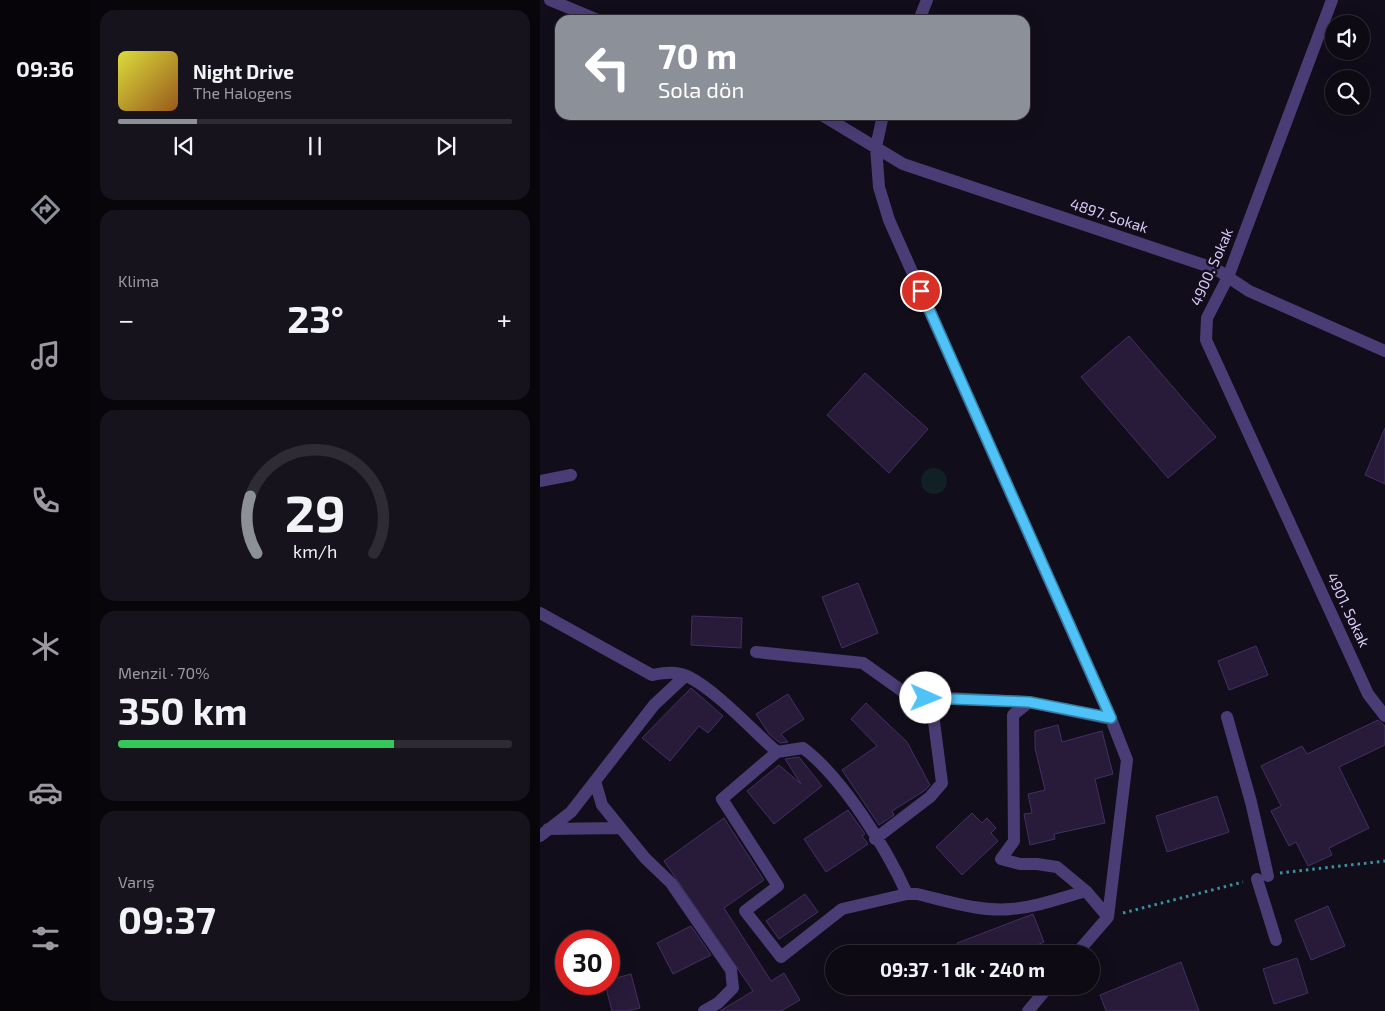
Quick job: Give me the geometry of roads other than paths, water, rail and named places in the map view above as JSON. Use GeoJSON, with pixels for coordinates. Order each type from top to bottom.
{"type":"FeatureCollection","features":[{"type":"Feature","properties":{"kind":"street"},"geometry":{"type":"LineString","coordinates":[[550,0],[586,15]]}},
{"type":"Feature","properties":{"kind":"street"},"geometry":{"type":"LineString","coordinates":[[921,15],[928,0]]}},
{"type":"Feature","properties":{"kind":"street","name":"4900. Sokak"},"geometry":{"type":"LineString","coordinates":[[1298,541],[1206,340],[1207,318],[1228,277],[1332,0]]}},
{"type":"Feature","properties":{"kind":"street","name":"4897. Sokak"},"geometry":{"type":"LineString","coordinates":[[830,120],[903,164],[1216,269],[1249,291],[1385,351]]}},
{"type":"Feature","properties":{"kind":"street"},"geometry":{"type":"LineString","coordinates":[[882,120],[876,147],[879,187],[889,220],[1111,718],[1127,760],[1108,917],[1084,945]]}},
{"type":"Feature","properties":{"kind":"street"},"geometry":{"type":"LineString","coordinates":[[540,481],[571,475]]}},
{"type":"Feature","properties":{"kind":"street","name":"4901. Sokak"},"geometry":{"type":"LineString","coordinates":[[1298,541],[1368,694],[1385,716]]}},
{"type":"Feature","properties":{"kind":"street"},"geometry":{"type":"LineString","coordinates":[[540,613],[652,675],[670,672],[686,676],[704,687],[777,752]]}},
{"type":"Feature","properties":{"kind":"street"},"geometry":{"type":"LineString","coordinates":[[756,652],[863,663],[905,692],[926,698],[1029,702],[1111,718]]}},
{"type":"Feature","properties":{"kind":"street"},"geometry":{"type":"LineString","coordinates":[[544,832],[571,812],[654,705],[686,676]]}},
{"type":"Feature","properties":{"kind":"street"},"geometry":{"type":"LineString","coordinates":[[876,839],[930,797],[942,783],[933,714],[947,698]]}},
{"type":"Feature","properties":{"kind":"street"},"geometry":{"type":"LineString","coordinates":[[1029,702],[1013,715],[1014,841],[1001,859],[1020,864],[1057,867],[1086,890],[1108,917]]}},
{"type":"Feature","properties":{"kind":"street"},"geometry":{"type":"LineString","coordinates":[[1227,717],[1251,802],[1263,877],[1276,940]]}},
{"type":"Feature","properties":{"kind":"street"},"geometry":{"type":"LineString","coordinates":[[907,894],[894,865],[845,792],[813,756],[802,748],[777,752],[722,799],[778,886],[745,911],[781,957],[842,909],[907,894],[917,894],[979,908],[1010,909],[1036,906],[1086,890]]}},
{"type":"Feature","properties":{"kind":"street"},"geometry":{"type":"LineString","coordinates":[[595,780],[602,805],[620,828],[671,883],[731,970],[734,988],[718,1003],[704,1011]]}},
{"type":"Feature","properties":{"kind":"street"},"geometry":{"type":"LineString","coordinates":[[544,832],[620,828]]}},
{"type":"Feature","properties":{"kind":"street"},"geometry":{"type":"LineString","coordinates":[[1028,1011],[1041,995]]}}]}
